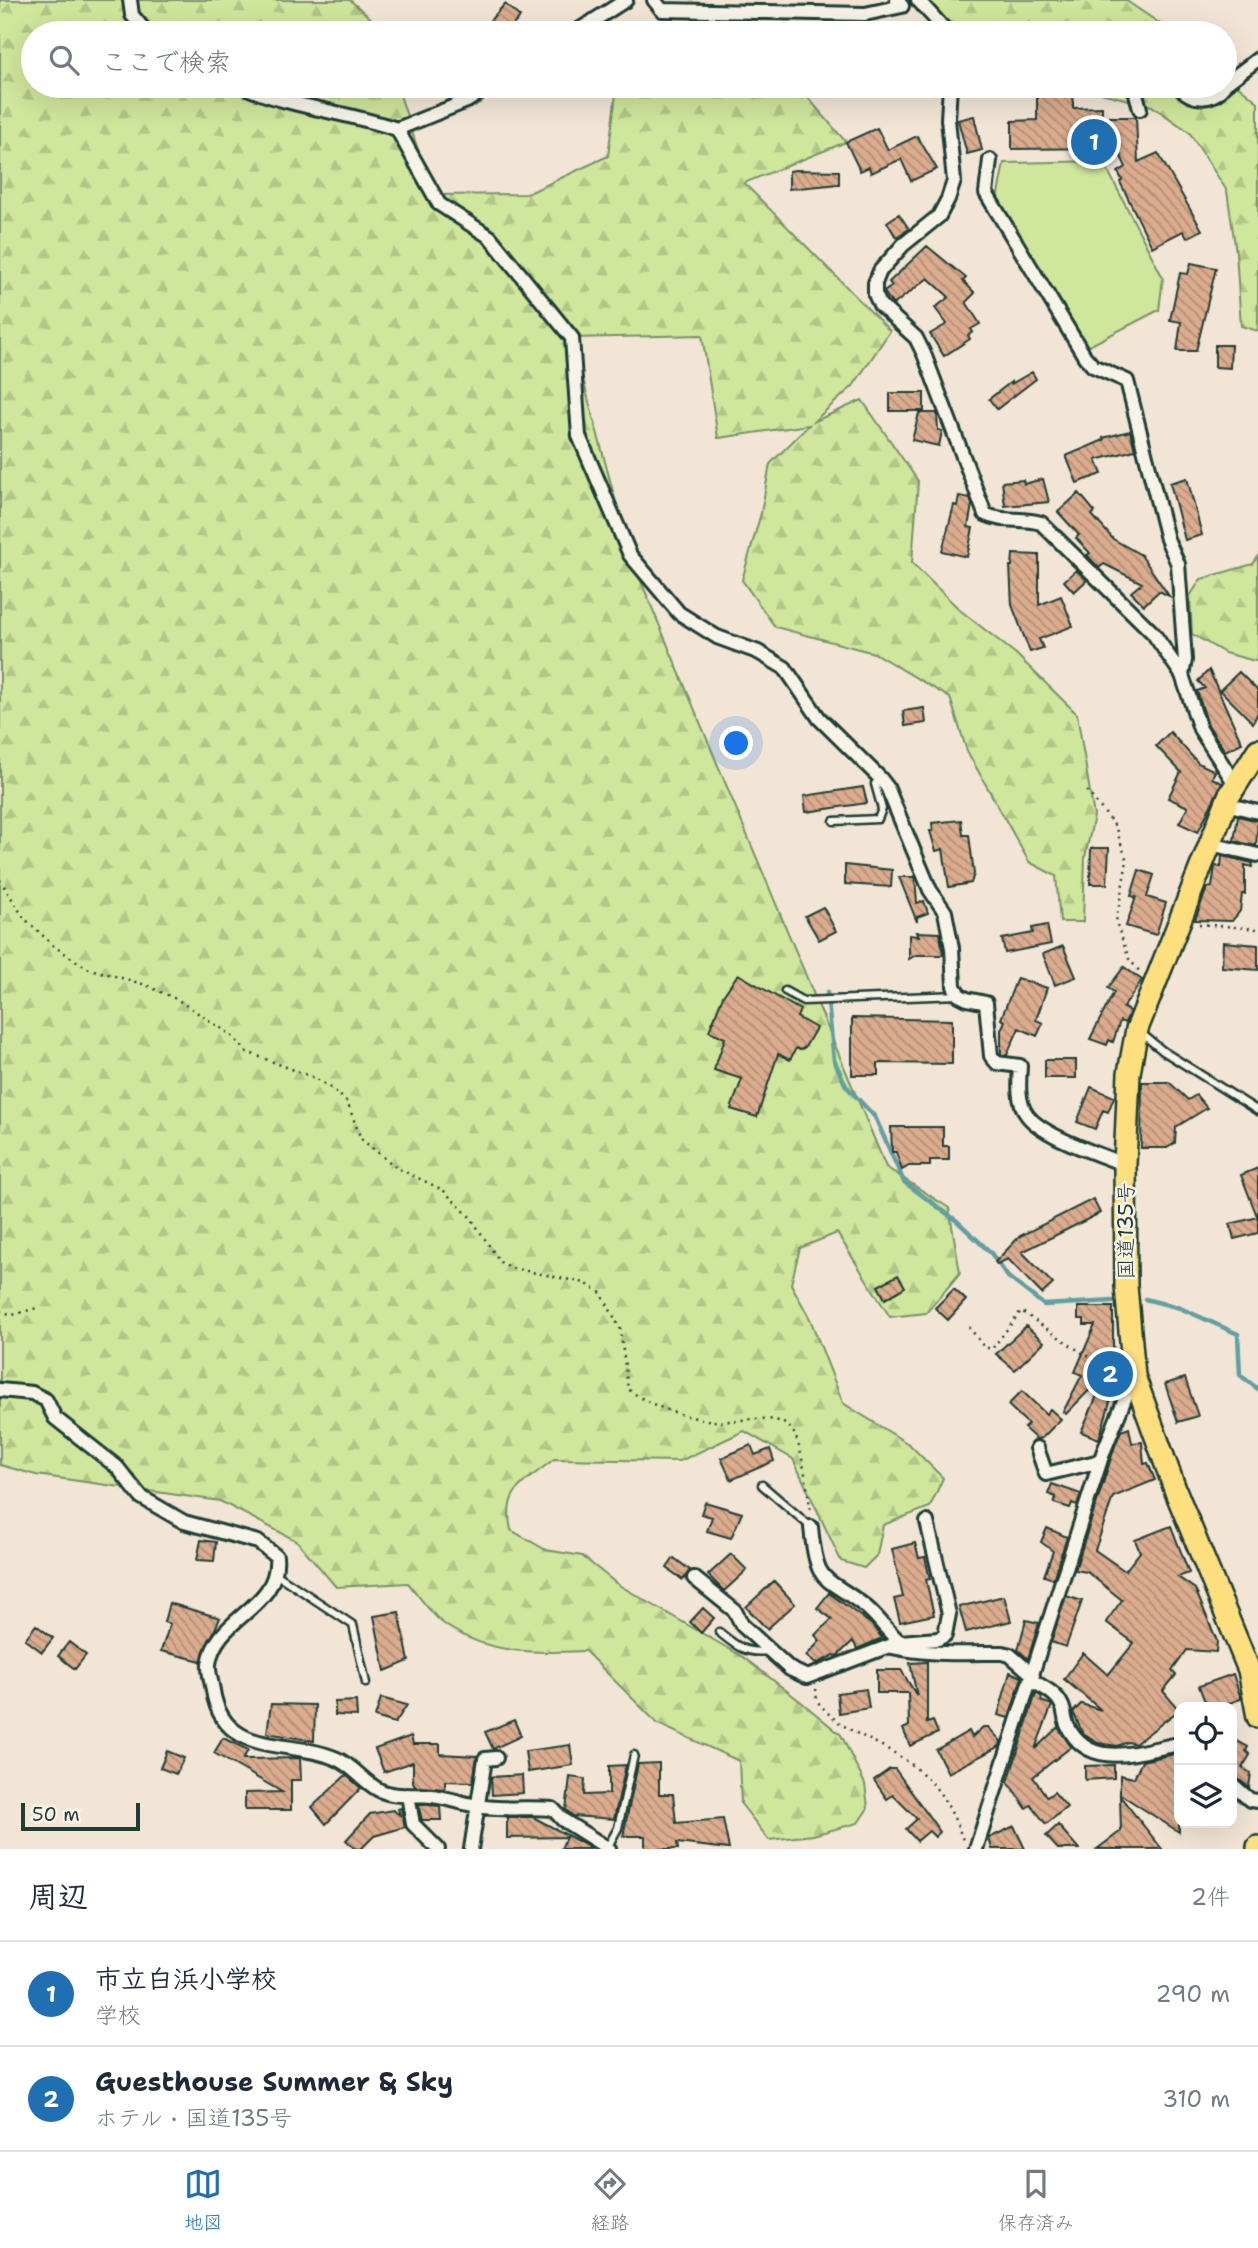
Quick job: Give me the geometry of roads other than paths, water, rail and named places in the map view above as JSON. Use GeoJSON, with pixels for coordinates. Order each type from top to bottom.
{"type":"FeatureCollection","features":[{"type":"Feature","properties":{"kind":"highway","name":"国道135号"},"geometry":{"type":"LineString","coordinates":[[1258,750],[1235,784],[1226,804],[1137,1029],[1129,1073],[1125,1165],[1126,1286],[1134,1371],[1176,1492],[1249,1670],[1258,1717]]}},
{"type":"Feature","properties":{"kind":"street"},"geometry":{"type":"LineString","coordinates":[[130,0],[132,15],[137,21]]}},
{"type":"Feature","properties":{"kind":"street"},"geometry":{"type":"LineString","coordinates":[[593,21],[626,0]]}},
{"type":"Feature","properties":{"kind":"street"},"geometry":{"type":"LineString","coordinates":[[654,0],[662,10],[865,14],[902,6],[897,0]]}},
{"type":"Feature","properties":{"kind":"street"},"geometry":{"type":"LineString","coordinates":[[918,0],[937,21]]}},
{"type":"Feature","properties":{"kind":"street"},"geometry":{"type":"LineString","coordinates":[[1237,75],[1258,59]]}},
{"type":"Feature","properties":{"kind":"street"},"geometry":{"type":"LineString","coordinates":[[278,98],[358,116],[397,129],[472,98]]}},
{"type":"Feature","properties":{"kind":"street"},"geometry":{"type":"LineString","coordinates":[[949,98],[948,119],[954,181],[948,200],[939,216],[903,245],[880,271],[875,294],[880,305],[916,338],[985,514],[998,520],[1027,519],[1041,523],[1153,633],[1182,675],[1200,729],[1235,784]]}},
{"type":"Feature","properties":{"kind":"street"},"geometry":{"type":"LineString","coordinates":[[1137,98],[1140,109]]}},
{"type":"Feature","properties":{"kind":"street"},"geometry":{"type":"LineString","coordinates":[[397,129],[439,204],[490,237],[572,338],[579,436],[630,555],[679,613],[717,637],[758,652],[785,668],[819,718],[880,778],[898,811],[930,890],[945,912],[952,948],[954,986],[959,995],[986,1003],[991,1056],[997,1063],[1020,1066],[1023,1108],[1036,1125],[1125,1165]]}},
{"type":"Feature","properties":{"kind":"street"},"geometry":{"type":"LineString","coordinates":[[990,160],[986,193],[1085,356],[1093,366],[1127,381],[1167,539],[1178,564],[1185,660],[1182,675]]}},
{"type":"Feature","properties":{"kind":"street"},"geometry":{"type":"LineString","coordinates":[[1226,804],[1258,812]]}},
{"type":"Feature","properties":{"kind":"street"},"geometry":{"type":"LineString","coordinates":[[1210,844],[1258,855]]}},
{"type":"Feature","properties":{"kind":"street"},"geometry":{"type":"LineString","coordinates":[[976,1849],[1100,1461],[1134,1371]]}},
{"type":"Feature","properties":{"kind":"street"},"geometry":{"type":"LineString","coordinates":[[0,1390],[32,1393],[46,1400],[55,1418],[117,1467],[141,1497],[199,1529],[258,1542],[276,1556],[275,1573],[268,1593],[228,1628],[209,1664],[219,1713],[229,1726],[259,1744],[293,1748],[337,1759],[378,1790],[453,1799],[478,1806],[553,1809],[563,1821],[608,1848]]}},
{"type":"Feature","properties":{"kind":"street"},"geometry":{"type":"LineString","coordinates":[[1037,1448],[1046,1474],[1100,1461]]}},
{"type":"Feature","properties":{"kind":"street"},"geometry":{"type":"LineString","coordinates":[[694,1578],[735,1611],[742,1625],[790,1670],[807,1677],[818,1675],[828,1666],[896,1644],[938,1639],[948,1628],[949,1614],[927,1522]]}},
{"type":"Feature","properties":{"kind":"street"},"geometry":{"type":"LineString","coordinates":[[811,1527],[813,1550],[821,1576],[833,1588],[867,1608],[896,1644],[912,1653],[1010,1655],[1061,1702],[1065,1721],[1078,1740],[1101,1756],[1126,1755],[1174,1745]]}},
{"type":"Feature","properties":{"kind":"street"},"geometry":{"type":"LineString","coordinates":[[471,1849],[485,1759],[496,1758]]}},
{"type":"Feature","properties":{"kind":"street"},"geometry":{"type":"LineString","coordinates":[[1237,1788],[1250,1800],[1258,1801]]}},
{"type":"Feature","properties":{"kind":"street"},"geometry":{"type":"LineString","coordinates":[[408,1795],[413,1824],[438,1849]]}},
{"type":"Feature","properties":{"kind":"lane"},"geometry":{"type":"LineString","coordinates":[[834,821],[878,818],[882,809],[875,784],[880,778]]}},
{"type":"Feature","properties":{"kind":"lane"},"geometry":{"type":"LineString","coordinates":[[785,991],[803,1001],[959,995]]}},
{"type":"Feature","properties":{"kind":"lane"},"geometry":{"type":"LineString","coordinates":[[1137,1029],[1163,1051],[1258,1111]]}},
{"type":"Feature","properties":{"kind":"lane"},"geometry":{"type":"LineString","coordinates":[[762,1485],[811,1527]]}},
{"type":"Feature","properties":{"kind":"lane"},"geometry":{"type":"LineString","coordinates":[[275,1573],[353,1625],[366,1683]]}},
{"type":"Feature","properties":{"kind":"lane"},"geometry":{"type":"LineString","coordinates":[[719,1632],[739,1649],[753,1653],[770,1651]]}},
{"type":"Feature","properties":{"kind":"lane"},"geometry":{"type":"LineString","coordinates":[[608,1848],[618,1828],[634,1755]]}},
{"type":"Feature","properties":{"kind":"waterway"},"geometry":{"type":"LineString","coordinates":[[827,992],[834,1060],[846,1086],[875,1117],[904,1182],[957,1221],[991,1253],[1008,1277],[1044,1305],[1113,1301]]}},
{"type":"Feature","properties":{"kind":"waterway"},"geometry":{"type":"LineString","coordinates":[[1145,1299],[1180,1308],[1238,1334],[1240,1375],[1258,1389]]}},
{"type":"Feature","properties":{"kind":"place","name":"市立白浜小学校"},"geometry":{"type":"Point","coordinates":[1094,142]}},
{"type":"Feature","properties":{"kind":"place","name":"Guesthouse Summer & Sky"},"geometry":{"type":"Point","coordinates":[1110,1374]}}]}
